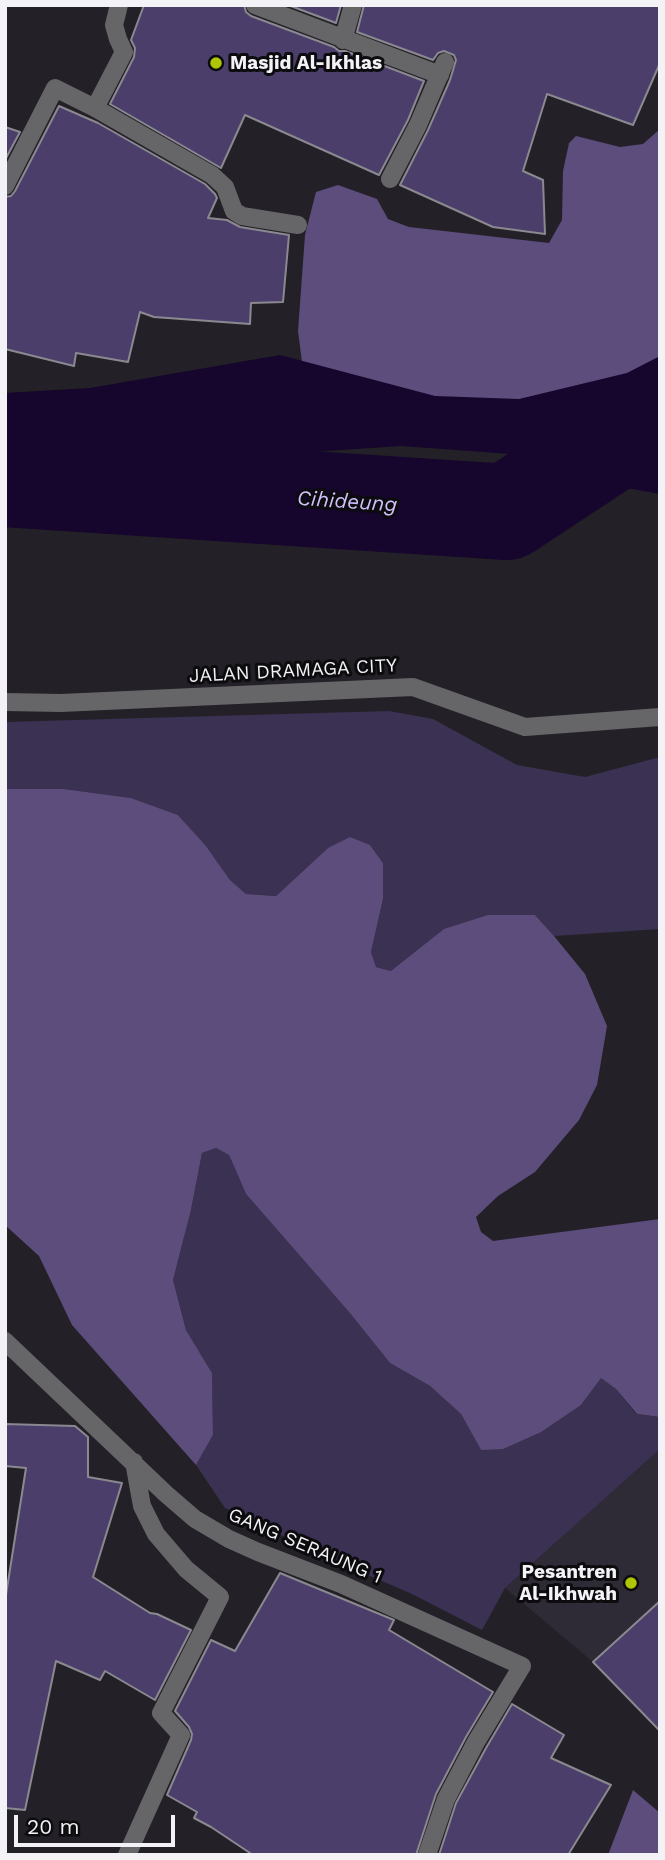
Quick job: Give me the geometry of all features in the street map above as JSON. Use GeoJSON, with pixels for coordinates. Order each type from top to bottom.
{"type":"FeatureCollection","features":[{"type":"Feature","properties":{"kind":"street"},"geometry":{"type":"LineString","coordinates":[[96,108],[124,52],[114,25],[119,5]]}},
{"type":"Feature","properties":{"kind":"street"},"geometry":{"type":"LineString","coordinates":[[255,5],[343,40],[442,68],[418,125],[390,179]]}},
{"type":"Feature","properties":{"kind":"street"},"geometry":{"type":"LineString","coordinates":[[343,40],[353,5]]}},
{"type":"Feature","properties":{"kind":"street"},"geometry":{"type":"LineString","coordinates":[[5,186],[55,88],[96,108],[212,175],[225,187],[234,211],[242,216],[298,225]]}},
{"type":"Feature","properties":{"kind":"street","name":"JALAN DRAMAGA CITY"},"geometry":{"type":"LineString","coordinates":[[5,702],[61,703],[413,687],[526,727],[660,717]]}},
{"type":"Feature","properties":{"kind":"street","name":"GANG SERAUNG 1"},"geometry":{"type":"LineString","coordinates":[[5,1340],[195,1519],[229,1539],[341,1584],[522,1667],[476,1742],[446,1799],[427,1855]]}},
{"type":"Feature","properties":{"kind":"street"},"geometry":{"type":"LineString","coordinates":[[127,1855],[181,1735],[161,1713],[220,1597],[186,1569],[156,1534],[142,1506],[134,1462]]}},
{"type":"Feature","properties":{"kind":"shaded area"},"geometry":{"type":"Polygon","coordinates":[[[660,129],[660,384],[513,422],[303,370],[298,331],[305,235],[316,192],[338,185],[377,199],[388,219],[409,227],[549,243],[562,220],[563,171],[569,143],[576,136],[620,147],[643,144],[660,129]]]}},
{"type":"Feature","properties":{"kind":"shaded area"},"geometry":{"type":"Polygon","coordinates":[[[280,355],[435,396],[519,399],[627,373],[660,356],[660,494],[600,483],[538,456],[401,446],[297,453],[211,446],[112,443],[74,464],[5,475],[5,393],[90,388],[280,355]]]}},
{"type":"Feature","properties":{"kind":"shaded area"},"geometry":{"type":"Polygon","coordinates":[[[389,711],[433,719],[517,765],[585,777],[660,757],[660,929],[554,936],[535,915],[411,957],[391,971],[376,967],[371,952],[383,899],[383,863],[370,845],[328,848],[276,896],[246,894],[230,880],[206,846],[178,815],[131,798],[64,789],[5,789],[5,722],[389,711]]]}},
{"type":"Feature","properties":{"kind":"shaded area"},"geometry":{"type":"Polygon","coordinates":[[[5,789],[64,789],[131,798],[178,815],[206,846],[230,880],[246,894],[276,896],[328,848],[350,837],[370,845],[383,863],[383,899],[371,952],[376,967],[391,971],[444,929],[488,915],[535,915],[585,974],[607,1026],[597,1085],[579,1120],[535,1172],[498,1196],[476,1217],[481,1232],[493,1241],[660,1219],[660,1417],[637,1414],[616,1389],[601,1378],[581,1405],[541,1432],[503,1449],[481,1450],[461,1414],[430,1386],[390,1363],[246,1194],[229,1155],[216,1148],[202,1153],[173,1280],[186,1330],[212,1373],[213,1435],[196,1465],[72,1325],[39,1256],[5,1225],[5,789]]]}},
{"type":"Feature","properties":{"kind":"shaded area"},"geometry":{"type":"Polygon","coordinates":[[[216,1148],[229,1155],[246,1194],[390,1363],[430,1386],[461,1414],[481,1450],[581,1405],[601,1377],[616,1389],[636,1414],[660,1417],[660,1449],[505,1588],[482,1630],[412,1594],[324,1556],[225,1508],[196,1465],[213,1435],[212,1373],[186,1330],[173,1280],[202,1153],[216,1148]]]}},
{"type":"Feature","properties":{"kind":"shaded area"},"geometry":{"type":"Polygon","coordinates":[[[660,1449],[660,1715],[651,1722],[593,1662],[505,1588],[660,1449]]]}},
{"type":"Feature","properties":{"kind":"shaded area"},"geometry":{"type":"Polygon","coordinates":[[[633,1790],[660,1813],[660,1855],[608,1855],[633,1790]]]}},
{"type":"Feature","properties":{"kind":"building"},"geometry":{"type":"Polygon","coordinates":[[[144,5],[244,5],[251,16],[424,81],[408,120],[379,175],[245,115],[221,168],[110,104],[134,57],[135,48],[131,40],[144,5]]]}},
{"type":"Feature","properties":{"kind":"building"},"geometry":{"type":"Polygon","coordinates":[[[288,5],[341,5],[336,23],[288,5]]]}},
{"type":"Feature","properties":{"kind":"building"},"geometry":{"type":"Polygon","coordinates":[[[364,5],[660,5],[660,63],[633,125],[547,94],[523,171],[543,180],[545,234],[493,227],[400,185],[428,130],[456,60],[454,55],[444,51],[438,53],[433,60],[357,32],[364,5]]]}},
{"type":"Feature","properties":{"kind":"building"},"geometry":{"type":"Polygon","coordinates":[[[59,106],[98,123],[205,184],[217,198],[208,218],[227,220],[240,227],[289,235],[283,302],[251,303],[250,324],[154,317],[140,312],[128,362],[76,353],[74,366],[5,349],[5,197],[11,196],[15,191],[59,106]]]}},
{"type":"Feature","properties":{"kind":"building"},"geometry":{"type":"Polygon","coordinates":[[[5,127],[20,132],[5,160],[5,127]]]}},
{"type":"Feature","properties":{"kind":"building"},"geometry":{"type":"Polygon","coordinates":[[[5,1424],[75,1426],[88,1437],[88,1477],[122,1483],[93,1577],[150,1613],[191,1630],[155,1700],[105,1671],[100,1680],[56,1661],[25,1810],[5,1808],[5,1601],[26,1468],[5,1466],[5,1424]]]}},
{"type":"Feature","properties":{"kind":"building"},"geometry":{"type":"Polygon","coordinates":[[[280,1573],[394,1620],[389,1630],[493,1692],[436,1794],[416,1855],[253,1855],[194,1818],[197,1812],[167,1795],[192,1734],[175,1711],[211,1640],[235,1651],[280,1573]]]}},
{"type":"Feature","properties":{"kind":"building"},"geometry":{"type":"Polygon","coordinates":[[[660,1601],[660,1731],[593,1662],[660,1601]]]}},
{"type":"Feature","properties":{"kind":"building"},"geometry":{"type":"Polygon","coordinates":[[[512,1704],[564,1735],[551,1758],[611,1785],[568,1855],[439,1855],[456,1803],[512,1704]]]}},
{"type":"Feature","properties":{"kind":"waterway","name":"Cihideung"},"geometry":{"type":"LineString","coordinates":[[5,479],[507,512],[660,411]]}},
{"type":"Feature","properties":{"kind":"place","name":"Masjid Al-Ikhlas"},"geometry":{"type":"Point","coordinates":[216,63]}},
{"type":"Feature","properties":{"kind":"place","name":"Pesantren Al-Ikhwah"},"geometry":{"type":"Point","coordinates":[631,1583]}}]}
